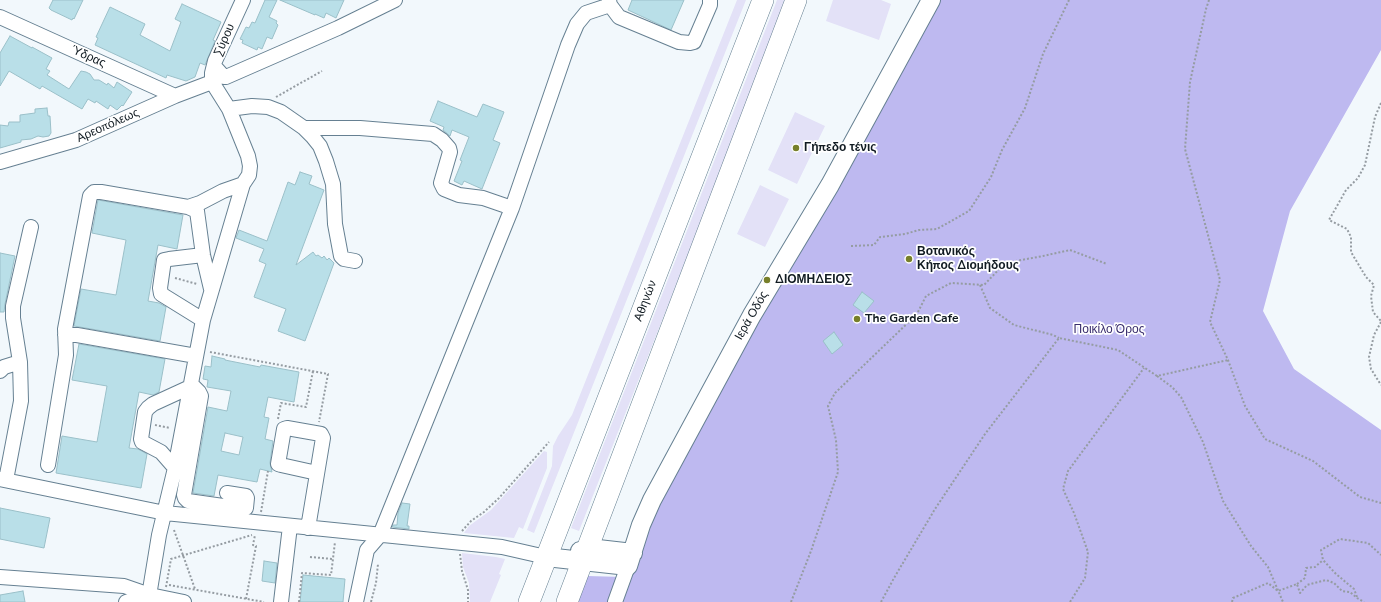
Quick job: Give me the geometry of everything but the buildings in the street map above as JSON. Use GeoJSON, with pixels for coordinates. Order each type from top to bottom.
{"type":"FeatureCollection","features":[{"type":"Feature","properties":{"kind":"highway","name":"Αθηνών"},"geometry":{"type":"LineString","coordinates":[[529,602],[763,0]]}},
{"type":"Feature","properties":{"kind":"highway"},"geometry":{"type":"LineString","coordinates":[[567,602],[796,0]]}},
{"type":"Feature","properties":{"kind":"main road","name":"Ιερά Οδός"},"geometry":{"type":"LineString","coordinates":[[630,560],[641,525],[652,500],[752,315],[830,185],[930,0]]}},
{"type":"Feature","properties":{"kind":"main road"},"geometry":{"type":"LineString","coordinates":[[546,557],[585,555],[630,560]]}},
{"type":"Feature","properties":{"kind":"street","name":"Σύρου"},"geometry":{"type":"LineString","coordinates":[[212,82],[214,66],[243,0]]}},
{"type":"Feature","properties":{"kind":"street"},"geometry":{"type":"LineString","coordinates":[[214,66],[226,78],[338,28],[395,0]]}},
{"type":"Feature","properties":{"kind":"street"},"geometry":{"type":"LineString","coordinates":[[356,602],[367,550],[380,535],[512,208],[568,45],[577,24],[586,13],[610,3],[620,17],[679,42],[690,43],[694,42],[710,5],[710,0]]}},
{"type":"Feature","properties":{"kind":"street","name":"Ύδρας"},"geometry":{"type":"LineString","coordinates":[[0,17],[175,96]]}},
{"type":"Feature","properties":{"kind":"street"},"geometry":{"type":"LineString","coordinates":[[147,600],[159,535],[167,513],[203,320],[243,184],[249,175],[250,166],[248,156],[229,109],[212,82]]}},
{"type":"Feature","properties":{"kind":"street","name":"Αρεοπόλεως"},"geometry":{"type":"LineString","coordinates":[[0,162],[76,140],[175,96],[212,82]]}},
{"type":"Feature","properties":{"kind":"street"},"geometry":{"type":"LineString","coordinates":[[229,109],[252,106],[268,107],[281,112],[304,128],[320,146],[333,184],[335,224],[341,256],[344,259],[356,261]]}},
{"type":"Feature","properties":{"kind":"street"},"geometry":{"type":"LineString","coordinates":[[304,128],[360,128],[433,134],[442,140],[449,148],[450,152],[441,183],[444,189],[459,195],[483,198],[512,208]]}},
{"type":"Feature","properties":{"kind":"street"},"geometry":{"type":"LineString","coordinates":[[188,207],[200,203],[223,191],[243,184]]}},
{"type":"Feature","properties":{"kind":"street"},"geometry":{"type":"LineString","coordinates":[[48,465],[66,354],[65,329],[90,196],[94,192],[101,192],[188,207],[196,211],[198,214],[203,255],[211,290]]}},
{"type":"Feature","properties":{"kind":"street"},"geometry":{"type":"LineString","coordinates":[[31,227],[14,306],[13,318],[20,362],[21,400],[3,480],[167,513],[237,514],[246,508],[246,496],[227,493]]}},
{"type":"Feature","properties":{"kind":"street"},"geometry":{"type":"LineString","coordinates":[[203,255],[169,258],[164,260],[160,288],[161,294],[203,320]]}},
{"type":"Feature","properties":{"kind":"street"},"geometry":{"type":"LineString","coordinates":[[65,335],[77,335],[197,353]]}},
{"type":"Feature","properties":{"kind":"street"},"geometry":{"type":"LineString","coordinates":[[0,371],[4,367],[20,362]]}},
{"type":"Feature","properties":{"kind":"street"},"geometry":{"type":"LineString","coordinates":[[191,386],[199,392],[201,396],[184,495],[188,501],[290,526],[502,547],[546,557]]}},
{"type":"Feature","properties":{"kind":"street"},"geometry":{"type":"LineString","coordinates":[[175,468],[161,452],[142,442],[141,439],[148,408],[191,386]]}},
{"type":"Feature","properties":{"kind":"street"},"geometry":{"type":"LineString","coordinates":[[308,528],[317,473]]}},
{"type":"Feature","properties":{"kind":"street"},"geometry":{"type":"LineString","coordinates":[[281,602],[290,526]]}},
{"type":"Feature","properties":{"kind":"street","name":"Ιερά Οδός"},"geometry":{"type":"LineString","coordinates":[[615,602],[630,560]]}},
{"type":"Feature","properties":{"kind":"street"},"geometry":{"type":"LineString","coordinates":[[0,576],[124,586],[147,600]]}},
{"type":"Feature","properties":{"kind":"street"},"geometry":{"type":"LineString","coordinates":[[126,602],[147,600],[184,602]]}},
{"type":"Feature","properties":{"kind":"path"},"geometry":{"type":"LineString","coordinates":[[851,246],[874,245],[880,237],[904,234],[919,230],[937,229],[969,211],[991,177],[1002,150],[1025,108],[1043,54],[1070,0]]}},
{"type":"Feature","properties":{"kind":"path"},"geometry":{"type":"LineString","coordinates":[[1209,0],[1190,82],[1185,149],[1220,280],[1210,322],[1228,360],[1245,406],[1265,439],[1313,461],[1360,497],[1381,502]]}},
{"type":"Feature","properties":{"kind":"path"},"geometry":{"type":"LineString","coordinates":[[268,107],[271,100],[322,71]]}},
{"type":"Feature","properties":{"kind":"path"},"geometry":{"type":"LineString","coordinates":[[1381,103],[1375,117],[1365,165],[1358,178],[1346,190],[1329,220],[1347,229],[1350,237],[1351,252],[1366,277],[1374,285],[1371,296],[1373,312],[1381,322],[1374,335],[1369,357],[1371,369],[1381,385]]}},
{"type":"Feature","properties":{"kind":"path"},"geometry":{"type":"LineString","coordinates":[[791,602],[811,551],[838,472],[836,440],[828,406],[836,393],[917,314],[926,296],[951,283],[984,285],[1005,263],[1070,250],[1107,264]]}},
{"type":"Feature","properties":{"kind":"path"},"geometry":{"type":"LineString","coordinates":[[162,275],[187,280],[211,290]]}},
{"type":"Feature","properties":{"kind":"path"},"geometry":{"type":"LineString","coordinates":[[980,285],[990,308],[1014,325],[1053,335],[1059,338],[1118,350],[1172,387],[1181,397],[1203,442],[1223,501],[1251,546],[1268,567],[1283,602]]}},
{"type":"Feature","properties":{"kind":"path"},"geometry":{"type":"LineString","coordinates":[[881,602],[935,509],[981,440],[1059,338]]}},
{"type":"Feature","properties":{"kind":"path"},"geometry":{"type":"LineString","coordinates":[[197,353],[328,374],[318,426]]}},
{"type":"Feature","properties":{"kind":"path"},"geometry":{"type":"LineString","coordinates":[[1157,376],[1228,360]]}},
{"type":"Feature","properties":{"kind":"path"},"geometry":{"type":"LineString","coordinates":[[1070,602],[1085,578],[1088,552],[1074,513],[1063,489],[1068,471],[1144,368]]}},
{"type":"Feature","properties":{"kind":"path"},"geometry":{"type":"LineString","coordinates":[[144,424],[182,430]]}},
{"type":"Feature","properties":{"kind":"path"},"geometry":{"type":"LineString","coordinates":[[468,602],[468,590],[460,562],[460,534],[464,528],[498,498],[549,442]]}},
{"type":"Feature","properties":{"kind":"path"},"geometry":{"type":"LineString","coordinates":[[167,513],[194,590]]}},
{"type":"Feature","properties":{"kind":"path"},"geometry":{"type":"LineString","coordinates":[[299,602],[302,573],[331,575],[336,531]]}},
{"type":"Feature","properties":{"kind":"path"},"geometry":{"type":"LineString","coordinates":[[246,599],[256,546],[253,545],[255,534]]}},
{"type":"Feature","properties":{"kind":"path"},"geometry":{"type":"LineString","coordinates":[[1357,598],[1354,589],[1336,574],[1323,560],[1321,550],[1340,539],[1368,543],[1381,555]]}},
{"type":"Feature","properties":{"kind":"path"},"geometry":{"type":"LineString","coordinates":[[310,557],[333,559]]}},
{"type":"Feature","properties":{"kind":"path"},"geometry":{"type":"LineString","coordinates":[[1278,591],[1297,584],[1305,578],[1306,568],[1315,567],[1323,560]]}},
{"type":"Feature","properties":{"kind":"path"},"geometry":{"type":"LineString","coordinates":[[1297,584],[1300,593],[1307,585],[1326,580],[1334,583],[1342,590],[1350,592],[1364,602]]}},
{"type":"Feature","properties":{"kind":"path"},"geometry":{"type":"LineString","coordinates":[[1232,602],[1233,598],[1268,583],[1278,591]]}},
{"type":"Feature","properties":{"kind":"path"},"geometry":{"type":"LineString","coordinates":[[167,584],[264,602]]}},
{"type":"Feature","properties":{"kind":"shaded area"},"geometry":{"type":"Polygon","coordinates":[[[737,0],[746,0],[534,533],[527,530],[552,466],[553,446],[572,415],[737,0]]]}},
{"type":"Feature","properties":{"kind":"shaded area"},"geometry":{"type":"Polygon","coordinates":[[[777,0],[786,0],[784,11],[579,531],[571,528],[777,0]]]}},
{"type":"Feature","properties":{"kind":"shaded area"},"geometry":{"type":"Polygon","coordinates":[[[833,0],[881,0],[891,4],[879,40],[826,21],[833,0]]]}},
{"type":"Feature","properties":{"kind":"shaded area","name":"Γήπεδο τένις"},"geometry":{"type":"Polygon","coordinates":[[[795,112],[825,126],[797,184],[768,170],[795,112]]]}},
{"type":"Feature","properties":{"kind":"shaded area"},"geometry":{"type":"Polygon","coordinates":[[[760,185],[789,199],[765,247],[737,234],[760,185]]]}},
{"type":"Feature","properties":{"kind":"shaded area"},"geometry":{"type":"Polygon","coordinates":[[[544,451],[547,452],[547,468],[523,529],[519,527],[514,538],[464,533],[469,526],[491,510],[544,451]]]}},
{"type":"Feature","properties":{"kind":"shaded area"},"geometry":{"type":"Polygon","coordinates":[[[462,553],[505,559],[499,574],[501,575],[490,602],[470,602],[469,583],[463,567],[462,553]]]}},
{"type":"Feature","properties":{"kind":"green space","name":"Ποικίλο Όρος"},"geometry":{"type":"Polygon","coordinates":[[[931,0],[1381,0],[1381,50],[1290,211],[1263,311],[1294,369],[1381,430],[1381,602],[577,602],[587,576],[624,577],[633,553],[931,0]]]}},
{"type":"Feature","properties":{"kind":"place","name":"Γήπεδο τένις"},"geometry":{"type":"Point","coordinates":[796,148]}},
{"type":"Feature","properties":{"kind":"place","name":"Βοτανικός Κήπος Διομήδους"},"geometry":{"type":"Point","coordinates":[909,259]}},
{"type":"Feature","properties":{"kind":"place","name":"ΔΙΟΜΗΔΕΙΟΣ"},"geometry":{"type":"Point","coordinates":[767,280]}},
{"type":"Feature","properties":{"kind":"place","name":"The Garden Cafe"},"geometry":{"type":"Point","coordinates":[857,319]}}]}
